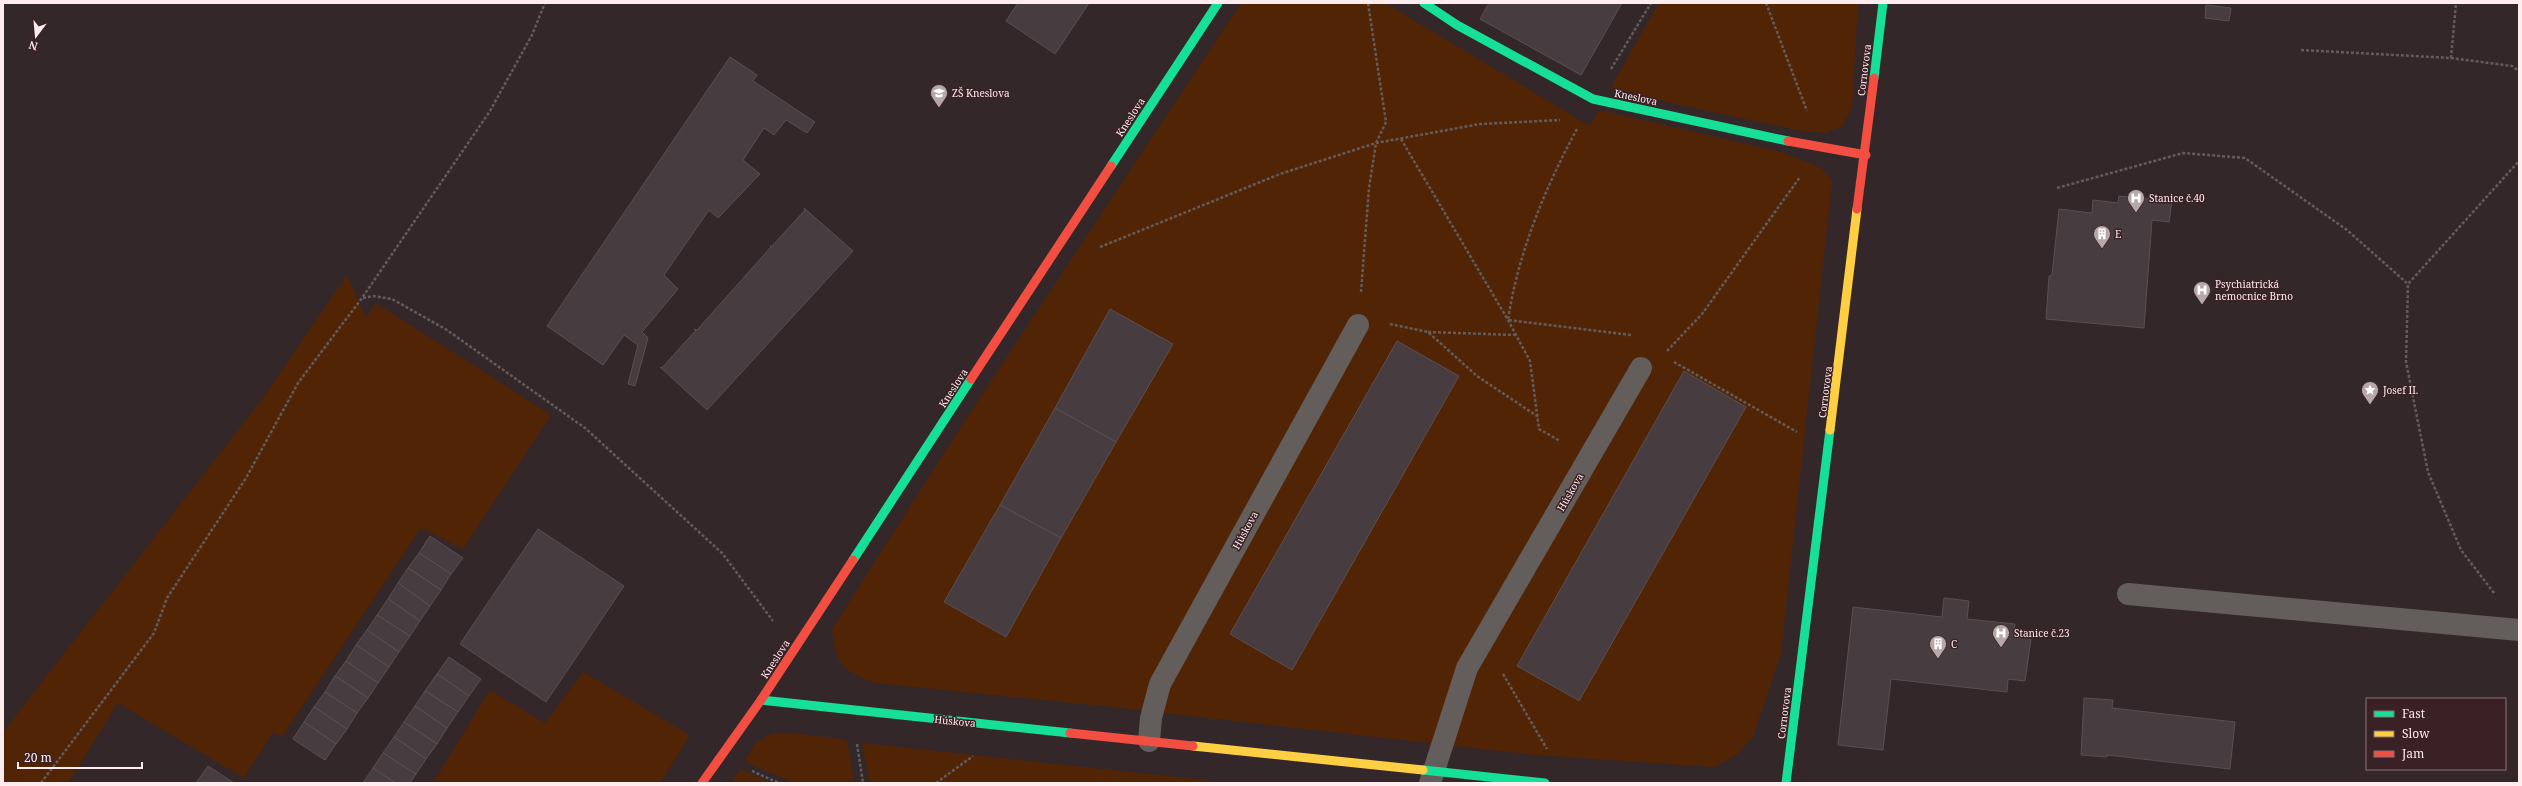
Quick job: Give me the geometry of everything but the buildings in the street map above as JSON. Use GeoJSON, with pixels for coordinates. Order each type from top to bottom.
{"type":"FeatureCollection","features":[{"type":"Feature","properties":{"kind":"street","name":"Kneslova"},"geometry":{"type":"LineString","coordinates":[[702,783],[761,700],[1218,3]]}},
{"type":"Feature","properties":{"kind":"street","name":"Kneslova"},"geometry":{"type":"LineString","coordinates":[[1424,3],[1457,24],[1593,99],[1821,148],[1866,154]]}},
{"type":"Feature","properties":{"kind":"street","name":"Cornovova"},"geometry":{"type":"LineString","coordinates":[[1786,783],[1866,154],[1883,3]]}},
{"type":"Feature","properties":{"kind":"street","name":"Húskova"},"geometry":{"type":"LineString","coordinates":[[1149,741],[1151,718],[1160,684],[1358,325]]}},
{"type":"Feature","properties":{"kind":"street","name":"Húskova"},"geometry":{"type":"LineString","coordinates":[[1432,777],[1467,668],[1641,368]]}},
{"type":"Feature","properties":{"kind":"street"},"geometry":{"type":"LineString","coordinates":[[2128,594],[2519,630]]}},
{"type":"Feature","properties":{"kind":"street","name":"Húskova"},"geometry":{"type":"LineString","coordinates":[[761,700],[1149,741],[1432,777],[1545,783]]}},
{"type":"Feature","properties":{"kind":"path"},"geometry":{"type":"LineString","coordinates":[[42,783],[154,633],[168,598],[246,478],[298,383],[362,298],[490,111],[532,35],[545,3]]}},
{"type":"Feature","properties":{"kind":"path"},"geometry":{"type":"LineString","coordinates":[[1368,3],[1386,122],[1376,143],[1369,188],[1358,325],[1396,323],[1428,332],[1516,335]]}},
{"type":"Feature","properties":{"kind":"path"},"geometry":{"type":"LineString","coordinates":[[1508,320],[1512,295],[1541,203],[1593,99],[1651,3]]}},
{"type":"Feature","properties":{"kind":"path"},"geometry":{"type":"LineString","coordinates":[[1641,368],[1664,355],[1702,314],[1821,148],[1766,3]]}},
{"type":"Feature","properties":{"kind":"path"},"geometry":{"type":"LineString","coordinates":[[2450,58],[2456,3]]}},
{"type":"Feature","properties":{"kind":"path"},"geometry":{"type":"LineString","coordinates":[[2301,50],[2450,58],[2512,66],[2519,71]]}},
{"type":"Feature","properties":{"kind":"path"},"geometry":{"type":"LineString","coordinates":[[1093,249],[1280,174],[1376,143],[1480,124],[1583,119]]}},
{"type":"Feature","properties":{"kind":"path"},"geometry":{"type":"LineString","coordinates":[[1401,139],[1508,320],[1530,361],[1539,429],[1589,459]]}},
{"type":"Feature","properties":{"kind":"path"},"geometry":{"type":"LineString","coordinates":[[2057,188],[2182,153],[2245,158],[2347,230],[2408,284]]}},
{"type":"Feature","properties":{"kind":"path"},"geometry":{"type":"LineString","coordinates":[[2495,594],[2461,550],[2428,472],[2406,362],[2408,284],[2519,161]]}},
{"type":"Feature","properties":{"kind":"path"},"geometry":{"type":"LineString","coordinates":[[362,298],[373,296],[392,298],[448,330],[585,428],[722,553],[795,648]]}},
{"type":"Feature","properties":{"kind":"path"},"geometry":{"type":"LineString","coordinates":[[1428,332],[1477,376],[1537,416]]}},
{"type":"Feature","properties":{"kind":"path"},"geometry":{"type":"LineString","coordinates":[[1484,640],[1549,753]]}},
{"type":"Feature","properties":{"kind":"path"},"geometry":{"type":"LineString","coordinates":[[936,783],[975,755]]}},
{"type":"Feature","properties":{"kind":"path"},"geometry":{"type":"LineString","coordinates":[[746,769],[779,783]]}},
{"type":"Feature","properties":{"kind":"shaded area"},"geometry":{"type":"Polygon","coordinates":[[[1241,3],[1385,3],[1590,126],[1599,110],[1781,152],[1820,167],[1832,180],[1781,653],[1753,736],[1738,754],[1714,767],[1535,755],[1112,707],[875,683],[848,670],[838,658],[835,651],[832,629],[964,422],[1241,3]]]}},
{"type":"Feature","properties":{"kind":"shaded area"},"geometry":{"type":"Polygon","coordinates":[[[1659,3],[1858,3],[1852,109],[1841,127],[1825,133],[1802,131],[1671,103],[1611,87],[1659,3]]]}},
{"type":"Feature","properties":{"kind":"shaded area"},"geometry":{"type":"Polygon","coordinates":[[[347,275],[366,318],[376,303],[551,415],[463,549],[421,528],[282,737],[273,732],[244,778],[118,703],[68,783],[3,783],[3,732],[263,398],[347,275]]]}},
{"type":"Feature","properties":{"kind":"shaded area"},"geometry":{"type":"Polygon","coordinates":[[[583,672],[690,735],[660,783],[433,783],[490,690],[545,723],[583,672]]]}},
{"type":"Feature","properties":{"kind":"shaded area"},"geometry":{"type":"Polygon","coordinates":[[[773,733],[793,733],[847,740],[854,783],[795,783],[745,762],[755,743],[773,733]]]}},
{"type":"Feature","properties":{"kind":"shaded area"},"geometry":{"type":"Polygon","coordinates":[[[862,743],[1232,783],[870,783],[862,743]]]}},
{"type":"Feature","properties":{"kind":"shaded area"},"geometry":{"type":"Polygon","coordinates":[[[740,769],[772,783],[732,783],[740,769]]]}},
{"type":"Feature","properties":{"kind":"traffic: fast"},"geometry":{"type":"LineString","coordinates":[[1111,166],[1218,3]]}},
{"type":"Feature","properties":{"kind":"traffic: fast"},"geometry":{"type":"LineString","coordinates":[[1424,3],[1457,25],[1593,99],[1788,141]]}},
{"type":"Feature","properties":{"kind":"traffic: fast"},"geometry":{"type":"LineString","coordinates":[[1874,78],[1883,3]]}},
{"type":"Feature","properties":{"kind":"traffic: fast"},"geometry":{"type":"LineString","coordinates":[[853,560],[971,379]]}},
{"type":"Feature","properties":{"kind":"traffic: fast"},"geometry":{"type":"LineString","coordinates":[[1786,783],[1830,430]]}},
{"type":"Feature","properties":{"kind":"traffic: fast"},"geometry":{"type":"LineString","coordinates":[[761,700],[1070,733]]}},
{"type":"Feature","properties":{"kind":"traffic: fast"},"geometry":{"type":"LineString","coordinates":[[1423,770],[1545,783]]}},
{"type":"Feature","properties":{"kind":"traffic: slow"},"geometry":{"type":"LineString","coordinates":[[1830,430],[1857,209]]}},
{"type":"Feature","properties":{"kind":"traffic: slow"},"geometry":{"type":"LineString","coordinates":[[1193,746],[1423,770]]}},
{"type":"Feature","properties":{"kind":"traffic: jam"},"geometry":{"type":"LineString","coordinates":[[1857,209],[1874,78]]}},
{"type":"Feature","properties":{"kind":"traffic: jam"},"geometry":{"type":"LineString","coordinates":[[1788,141],[1866,155]]}},
{"type":"Feature","properties":{"kind":"traffic: jam"},"geometry":{"type":"LineString","coordinates":[[971,379],[1111,166]]}},
{"type":"Feature","properties":{"kind":"traffic: jam"},"geometry":{"type":"LineString","coordinates":[[702,783],[761,700],[853,560]]}},
{"type":"Feature","properties":{"kind":"traffic: jam"},"geometry":{"type":"LineString","coordinates":[[1070,733],[1193,746]]}},
{"type":"Feature","properties":{"kind":"place","name":"ZŠ Kneslova"},"geometry":{"type":"Point","coordinates":[939,108]}},
{"type":"Feature","properties":{"kind":"place","name":"Stanice č.40"},"geometry":{"type":"Point","coordinates":[2136,213]}},
{"type":"Feature","properties":{"kind":"place","name":"E"},"geometry":{"type":"Point","coordinates":[2102,249]}},
{"type":"Feature","properties":{"kind":"place","name":"Psychiatrická nemocnice Brno"},"geometry":{"type":"Point","coordinates":[2202,305]}},
{"type":"Feature","properties":{"kind":"place","name":"Josef II."},"geometry":{"type":"Point","coordinates":[2370,405]}},
{"type":"Feature","properties":{"kind":"place","name":"Stanice č.23"},"geometry":{"type":"Point","coordinates":[2001,648]}},
{"type":"Feature","properties":{"kind":"place","name":"C"},"geometry":{"type":"Point","coordinates":[1938,659]}}]}
